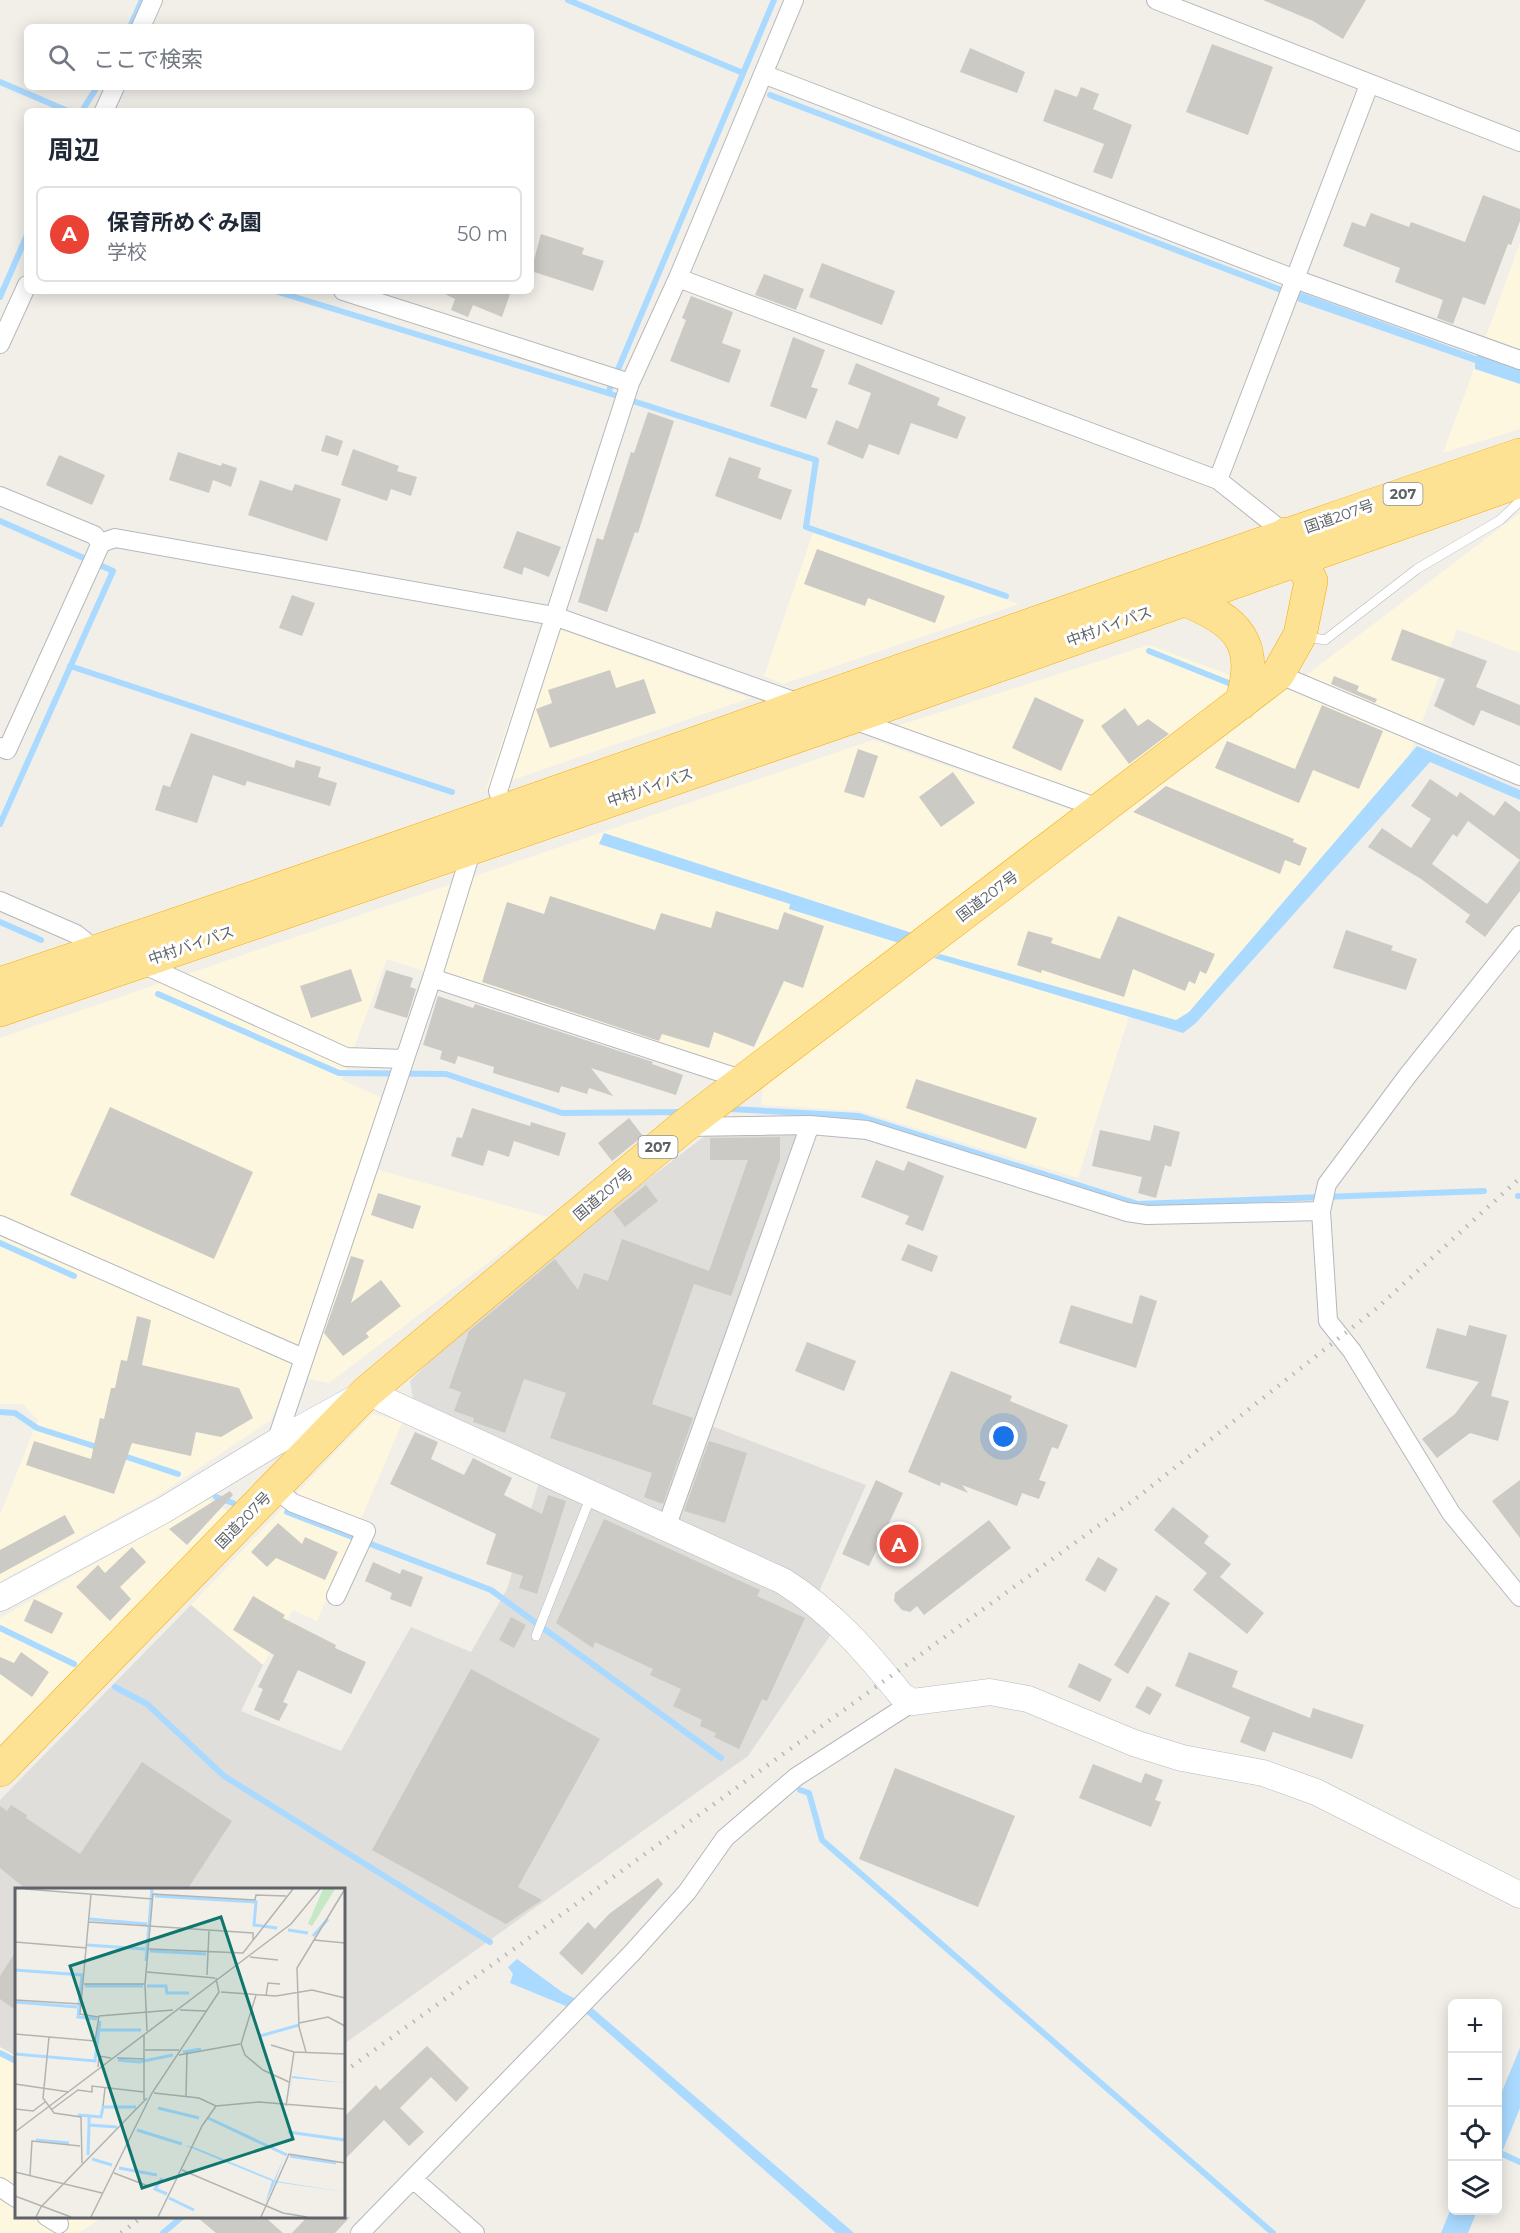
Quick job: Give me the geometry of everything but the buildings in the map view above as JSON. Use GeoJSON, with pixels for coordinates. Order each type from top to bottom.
{"type":"FeatureCollection","features":[{"type":"Feature","properties":{"kind":"highway","name":"国道207号"},"geometry":{"type":"LineString","coordinates":[[1292,546],[1520,455]]}},
{"type":"Feature","properties":{"kind":"highway","name":"国道207号"},"geometry":{"type":"LineString","coordinates":[[1292,546],[1520,481]]}},
{"type":"Feature","properties":{"kind":"highway","name":"国道207号"},"geometry":{"type":"LineString","coordinates":[[0,1770],[367,1392],[682,1127],[1278,674],[1300,635],[1311,581],[1292,546]]}},
{"type":"Feature","properties":{"kind":"highway","name":"中村バイパス"},"geometry":{"type":"LineString","coordinates":[[509,822],[850,718],[1183,599],[1292,546]]}},
{"type":"Feature","properties":{"kind":"highway","name":"中村バイパス"},"geometry":{"type":"LineString","coordinates":[[0,1010],[138,963],[509,822],[802,704],[1292,546]]}},
{"type":"Feature","properties":{"kind":"highway"},"geometry":{"type":"LineString","coordinates":[[1183,599],[1217,614],[1232,625],[1244,639],[1249,657],[1249,679],[1241,703]]}},
{"type":"Feature","properties":{"kind":"highway","name":"中村バイパス"},"geometry":{"type":"LineString","coordinates":[[0,984],[97,951],[466,838]]}},
{"type":"Feature","properties":{"kind":"street"},"geometry":{"type":"LineString","coordinates":[[142,24],[153,0]]}},
{"type":"Feature","properties":{"kind":"street"},"geometry":{"type":"LineString","coordinates":[[509,822],[498,790],[630,383],[678,278],[794,0]]}},
{"type":"Feature","properties":{"kind":"street"},"geometry":{"type":"LineString","coordinates":[[1156,0],[1520,142]]}},
{"type":"Feature","properties":{"kind":"street"},"geometry":{"type":"LineString","coordinates":[[763,74],[1295,279],[1520,360]]}},
{"type":"Feature","properties":{"kind":"street"},"geometry":{"type":"LineString","coordinates":[[1218,480],[1369,85]]}},
{"type":"Feature","properties":{"kind":"street"},"geometry":{"type":"LineString","coordinates":[[105,108],[114,90]]}},
{"type":"Feature","properties":{"kind":"street"},"geometry":{"type":"LineString","coordinates":[[678,278],[1218,480],[1292,546]]}},
{"type":"Feature","properties":{"kind":"street"},"geometry":{"type":"LineString","coordinates":[[0,344],[24,292]]}},
{"type":"Feature","properties":{"kind":"street"},"geometry":{"type":"LineString","coordinates":[[353,294],[630,383]]}},
{"type":"Feature","properties":{"kind":"street"},"geometry":{"type":"LineString","coordinates":[[0,496],[94,535],[99,547]]}},
{"type":"Feature","properties":{"kind":"street"},"geometry":{"type":"LineString","coordinates":[[0,747],[7,750],[99,547],[115,538],[554,616],[802,704]]}},
{"type":"Feature","properties":{"kind":"street"},"geometry":{"type":"LineString","coordinates":[[1278,674],[1520,776]]}},
{"type":"Feature","properties":{"kind":"street"},"geometry":{"type":"LineString","coordinates":[[850,718],[1101,809]]}},
{"type":"Feature","properties":{"kind":"street"},"geometry":{"type":"LineString","coordinates":[[276,1442],[432,978],[466,838]]}},
{"type":"Feature","properties":{"kind":"street"},"geometry":{"type":"LineString","coordinates":[[0,901],[76,934],[97,951]]}},
{"type":"Feature","properties":{"kind":"street"},"geometry":{"type":"LineString","coordinates":[[1520,935],[1408,1075],[1327,1184],[1323,1202],[1328,1321],[1352,1352],[1451,1513],[1520,1597]]}},
{"type":"Feature","properties":{"kind":"street"},"geometry":{"type":"LineString","coordinates":[[138,963],[346,1057],[401,1069]]}},
{"type":"Feature","properties":{"kind":"street"},"geometry":{"type":"LineString","coordinates":[[432,978],[744,1080]]}},
{"type":"Feature","properties":{"kind":"street"},"geometry":{"type":"LineString","coordinates":[[682,1127],[810,1125],[867,1130],[1127,1212],[1148,1215],[1323,1202]]}},
{"type":"Feature","properties":{"kind":"street"},"geometry":{"type":"LineString","coordinates":[[666,1528],[810,1125]]}},
{"type":"Feature","properties":{"kind":"street"},"geometry":{"type":"LineString","coordinates":[[0,1225],[303,1358]]}},
{"type":"Feature","properties":{"kind":"street"},"geometry":{"type":"LineString","coordinates":[[0,1598],[164,1510],[276,1442],[367,1392],[783,1581],[815,1602],[850,1634],[902,1696],[913,1702]]}},
{"type":"Feature","properties":{"kind":"street"},"geometry":{"type":"LineString","coordinates":[[274,1488],[293,1503],[366,1531],[336,1596]]}},
{"type":"Feature","properties":{"kind":"street"},"geometry":{"type":"LineString","coordinates":[[360,2233],[571,2016],[687,1892],[724,1838],[795,1777],[913,1702],[990,1692],[1028,1699],[1153,1749],[1182,1758],[1263,1773],[1316,1792],[1520,1895]]}},
{"type":"Feature","properties":{"kind":"street"},"geometry":{"type":"LineString","coordinates":[[413,2179],[475,2233]]}},
{"type":"Feature","properties":{"kind":"street"},"geometry":{"type":"LineString","coordinates":[[0,2187],[15,2197]]}},
{"type":"Feature","properties":{"kind":"lane"},"geometry":{"type":"LineString","coordinates":[[1300,635],[1324,640],[1417,569],[1500,520],[1520,501]]}},
{"type":"Feature","properties":{"kind":"lane"},"geometry":{"type":"LineString","coordinates":[[536,1636],[591,1494]]}},
{"type":"Feature","properties":{"kind":"shaded area"},"geometry":{"type":"Polygon","coordinates":[[[1520,243],[1520,429],[1443,453],[1481,350],[1520,243]]]}},
{"type":"Feature","properties":{"kind":"shaded area"},"geometry":{"type":"Polygon","coordinates":[[[1520,513],[1520,653],[1457,629],[1401,777],[1177,1027],[1130,1013],[1078,1178],[860,1111],[761,1105],[763,1087],[1520,513]]]}},
{"type":"Feature","properties":{"kind":"shaded area"},"geometry":{"type":"Polygon","coordinates":[[[813,533],[1019,604],[783,684],[764,676],[813,533]]]}},
{"type":"Feature","properties":{"kind":"shaded area"},"geometry":{"type":"Polygon","coordinates":[[[542,623],[750,698],[486,789],[542,623]]]}},
{"type":"Feature","properties":{"kind":"shaded area"},"geometry":{"type":"Polygon","coordinates":[[[1149,645],[1235,677],[1233,693],[1094,797],[897,726],[1149,645]]]}},
{"type":"Feature","properties":{"kind":"shaded area"},"geometry":{"type":"Polygon","coordinates":[[[873,740],[1074,811],[732,1071],[387,959],[342,1080],[398,1105],[375,1169],[548,1217],[329,1383],[289,1375],[271,1420],[154,1498],[0,1581],[0,1515],[38,1420],[23,1404],[0,1404],[0,1038],[873,740]]]}},
{"type":"Feature","properties":{"kind":"shaded area"},"geometry":{"type":"Polygon","coordinates":[[[813,1130],[709,1425],[866,1485],[810,1612],[832,1633],[748,1756],[345,2043],[345,1888],[15,1888],[15,2055],[0,2047],[0,1800],[191,1605],[263,1665],[241,1711],[341,1751],[411,1627],[471,1652],[507,1589],[546,1459],[413,1398],[410,1381],[498,1294],[710,1132],[813,1130]]]}},
{"type":"Feature","properties":{"kind":"shaded area"},"geometry":{"type":"Polygon","coordinates":[[[372,1414],[403,1421],[317,1621],[293,1610],[263,1665],[191,1605],[372,1414]]]}},
{"type":"Feature","properties":{"kind":"shaded area"},"geometry":{"type":"Polygon","coordinates":[[[208,1499],[229,1512],[0,1744],[0,1618],[208,1499]]]}},
{"type":"Feature","properties":{"kind":"shaded area"},"geometry":{"type":"Polygon","coordinates":[[[0,2047],[15,2055],[15,2218],[101,2218],[79,2233],[0,2233],[0,2047]]]}},
{"type":"Feature","properties":{"kind":"water"},"geometry":{"type":"Polygon","coordinates":[[[1295,290],[1476,356],[1480,354],[1520,369],[1520,384],[1475,369],[1475,363],[1294,300],[1295,290]]]}},
{"type":"Feature","properties":{"kind":"water"},"geometry":{"type":"Polygon","coordinates":[[[1417,746],[1520,790],[1520,800],[1430,762],[1196,1023],[1183,1033],[934,958],[940,954],[1176,1020],[1189,1012],[1417,746]]]}},
{"type":"Feature","properties":{"kind":"water"},"geometry":{"type":"Polygon","coordinates":[[[604,833],[912,933],[899,943],[789,909],[790,904],[599,844],[604,833]]]}},
{"type":"Feature","properties":{"kind":"water"},"geometry":{"type":"Polygon","coordinates":[[[517,1959],[562,1992],[591,2007],[854,2233],[836,2233],[588,2015],[510,1983],[513,1974],[508,1967],[517,1959]]]}},
{"type":"Feature","properties":{"kind":"water"},"geometry":{"type":"Polygon","coordinates":[[[1520,2048],[1520,2108],[1502,2152],[1502,2107],[1502,2091],[1520,2048]]]}},
{"type":"Feature","properties":{"kind":"water"},"geometry":{"type":"Polygon","coordinates":[[[1448,2215],[1475,2215],[1468,2233],[1441,2233],[1448,2215]]]}},
{"type":"Feature","properties":{"kind":"waterway"},"geometry":{"type":"LineString","coordinates":[[131,24],[142,0]]}},
{"type":"Feature","properties":{"kind":"waterway"},"geometry":{"type":"LineString","coordinates":[[568,0],[743,73]]}},
{"type":"Feature","properties":{"kind":"waterway"},"geometry":{"type":"LineString","coordinates":[[285,294],[608,393],[774,0]]}},
{"type":"Feature","properties":{"kind":"waterway"},"geometry":{"type":"LineString","coordinates":[[0,82],[61,108]]}},
{"type":"Feature","properties":{"kind":"waterway"},"geometry":{"type":"LineString","coordinates":[[84,108],[95,90]]}},
{"type":"Feature","properties":{"kind":"waterway"},"geometry":{"type":"LineString","coordinates":[[770,95],[1281,290]]}},
{"type":"Feature","properties":{"kind":"waterway"},"geometry":{"type":"LineString","coordinates":[[0,297],[24,242]]}},
{"type":"Feature","properties":{"kind":"waterway"},"geometry":{"type":"LineString","coordinates":[[608,393],[816,460],[806,527],[1006,596]]}},
{"type":"Feature","properties":{"kind":"waterway"},"geometry":{"type":"LineString","coordinates":[[0,521],[113,571],[0,824]]}},
{"type":"Feature","properties":{"kind":"waterway"},"geometry":{"type":"LineString","coordinates":[[1149,651],[1231,684]]}},
{"type":"Feature","properties":{"kind":"waterway"},"geometry":{"type":"LineString","coordinates":[[70,666],[452,792]]}},
{"type":"Feature","properties":{"kind":"waterway"},"geometry":{"type":"LineString","coordinates":[[0,922],[41,940]]}},
{"type":"Feature","properties":{"kind":"waterway"},"geometry":{"type":"LineString","coordinates":[[158,994],[339,1073],[446,1074],[562,1113],[683,1112]]}},
{"type":"Feature","properties":{"kind":"waterway"},"geometry":{"type":"LineString","coordinates":[[731,1109],[859,1116],[1138,1204],[1484,1191]]}},
{"type":"Feature","properties":{"kind":"waterway"},"geometry":{"type":"LineString","coordinates":[[0,1243],[74,1276]]}},
{"type":"Feature","properties":{"kind":"waterway"},"geometry":{"type":"LineString","coordinates":[[0,1412],[15,1413],[37,1428],[100,1448]]}},
{"type":"Feature","properties":{"kind":"waterway"},"geometry":{"type":"LineString","coordinates":[[121,1455],[178,1474]]}},
{"type":"Feature","properties":{"kind":"waterway"},"geometry":{"type":"LineString","coordinates":[[216,1497],[233,1503]]}},
{"type":"Feature","properties":{"kind":"waterway"},"geometry":{"type":"LineString","coordinates":[[287,1512],[491,1590],[721,1758]]}},
{"type":"Feature","properties":{"kind":"waterway"},"geometry":{"type":"LineString","coordinates":[[0,1628],[74,1664]]}},
{"type":"Feature","properties":{"kind":"waterway"},"geometry":{"type":"LineString","coordinates":[[115,1687],[147,1704],[224,1776],[490,1942]]}},
{"type":"Feature","properties":{"kind":"waterway"},"geometry":{"type":"LineString","coordinates":[[800,1790],[809,1793],[822,1840],[1273,2233]]}},
{"type":"Feature","properties":{"kind":"waterway"},"geometry":{"type":"LineString","coordinates":[[0,2053],[15,2060]]}},
{"type":"Feature","properties":{"kind":"waterway"},"geometry":{"type":"LineString","coordinates":[[1502,2154],[1520,2162]]}},
{"type":"Feature","properties":{"kind":"waterway"},"geometry":{"type":"LineString","coordinates":[[163,2233],[181,2218]]}},
{"type":"Feature","properties":{"kind":"railway"},"geometry":{"type":"LineString","coordinates":[[345,2071],[1134,1500],[1377,1308],[1520,1178]]}},
{"type":"Feature","properties":{"kind":"railway"},"geometry":{"type":"LineString","coordinates":[[121,2233],[140,2218]]}},
{"type":"Feature","properties":{"kind":"place","name":"保育所めぐみ園"},"geometry":{"type":"Point","coordinates":[899,1544]}}]}
